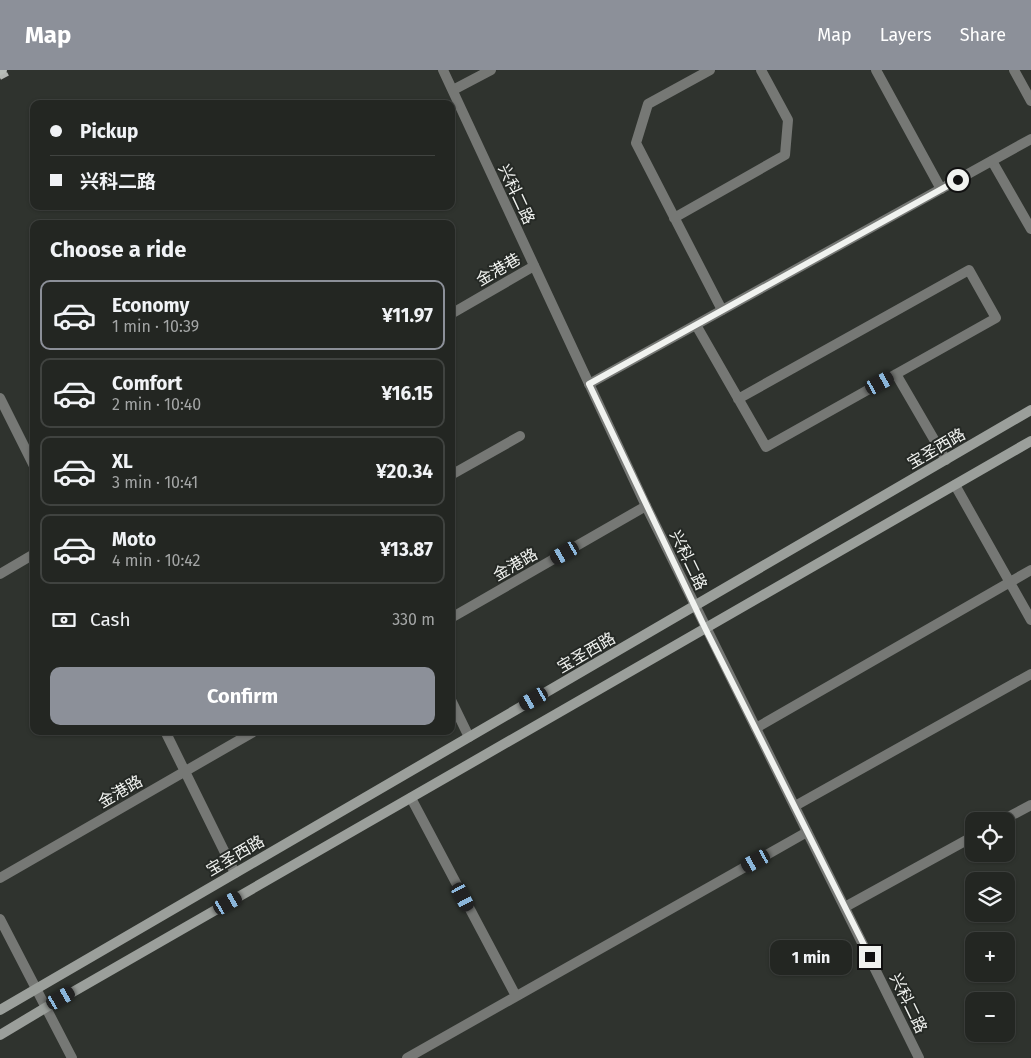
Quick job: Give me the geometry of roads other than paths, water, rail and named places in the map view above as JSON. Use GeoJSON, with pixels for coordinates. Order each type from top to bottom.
{"type":"FeatureCollection","features":[{"type":"Feature","properties":{"kind":"main road","name":"宝圣西路"},"geometry":{"type":"LineString","coordinates":[[0,1010],[1031,410]]}},
{"type":"Feature","properties":{"kind":"main road"},"geometry":{"type":"LineString","coordinates":[[0,1035],[1031,441]]}},
{"type":"Feature","properties":{"kind":"street","name":"兴科二路"},"geometry":{"type":"LineString","coordinates":[[443,70],[646,506],[919,1058]]}},
{"type":"Feature","properties":{"kind":"street"},"geometry":{"type":"LineString","coordinates":[[453,90],[491,70]]}},
{"type":"Feature","properties":{"kind":"street"},"geometry":{"type":"LineString","coordinates":[[710,70],[648,104],[636,143],[722,310]]}},
{"type":"Feature","properties":{"kind":"street"},"geometry":{"type":"LineString","coordinates":[[674,218],[785,156],[788,120],[760,70]]}},
{"type":"Feature","properties":{"kind":"street"},"geometry":{"type":"LineString","coordinates":[[876,70],[941,189]]}},
{"type":"Feature","properties":{"kind":"street"},"geometry":{"type":"LineString","coordinates":[[1014,70],[1031,101]]}},
{"type":"Feature","properties":{"kind":"street"},"geometry":{"type":"LineString","coordinates":[[589,384],[1031,139]]}},
{"type":"Feature","properties":{"kind":"street"},"geometry":{"type":"LineString","coordinates":[[992,161],[1031,229]]}},
{"type":"Feature","properties":{"kind":"street","name":"金港巷"},"geometry":{"type":"LineString","coordinates":[[455,312],[534,266]]}},
{"type":"Feature","properties":{"kind":"street"},"geometry":{"type":"LineString","coordinates":[[696,324],[738,399],[766,446],[996,318],[969,270],[738,399]]}},
{"type":"Feature","properties":{"kind":"street"},"geometry":{"type":"LineString","coordinates":[[896,374],[946,460]]}},
{"type":"Feature","properties":{"kind":"street"},"geometry":{"type":"LineString","coordinates":[[0,398],[30,458]]}},
{"type":"Feature","properties":{"kind":"street"},"geometry":{"type":"LineString","coordinates":[[455,473],[520,436]]}},
{"type":"Feature","properties":{"kind":"street"},"geometry":{"type":"LineString","coordinates":[[955,484],[1031,620]]}},
{"type":"Feature","properties":{"kind":"street","name":"金港路"},"geometry":{"type":"LineString","coordinates":[[455,616],[646,506]]}},
{"type":"Feature","properties":{"kind":"street"},"geometry":{"type":"LineString","coordinates":[[0,574],[30,556]]}},
{"type":"Feature","properties":{"kind":"street"},"geometry":{"type":"LineString","coordinates":[[756,728],[1031,570]]}},
{"type":"Feature","properties":{"kind":"street"},"geometry":{"type":"LineString","coordinates":[[795,806],[1031,674]]}},
{"type":"Feature","properties":{"kind":"street"},"geometry":{"type":"LineString","coordinates":[[455,708],[470,736]]}},
{"type":"Feature","properties":{"kind":"street"},"geometry":{"type":"LineString","coordinates":[[167,735],[235,873]]}},
{"type":"Feature","properties":{"kind":"street","name":"金港路"},"geometry":{"type":"LineString","coordinates":[[0,878],[247,735]]}},
{"type":"Feature","properties":{"kind":"street"},"geometry":{"type":"LineString","coordinates":[[411,798],[516,996]]}},
{"type":"Feature","properties":{"kind":"street"},"geometry":{"type":"LineString","coordinates":[[1015,814],[1031,805]]}},
{"type":"Feature","properties":{"kind":"street"},"geometry":{"type":"LineString","coordinates":[[407,1058],[807,832]]}},
{"type":"Feature","properties":{"kind":"street"},"geometry":{"type":"LineString","coordinates":[[845,907],[965,841]]}},
{"type":"Feature","properties":{"kind":"street"},"geometry":{"type":"LineString","coordinates":[[0,919],[72,1058]]}},
{"type":"Feature","properties":{"kind":"railway"},"geometry":{"type":"LineString","coordinates":[[0,78],[15,70]]}}]}
